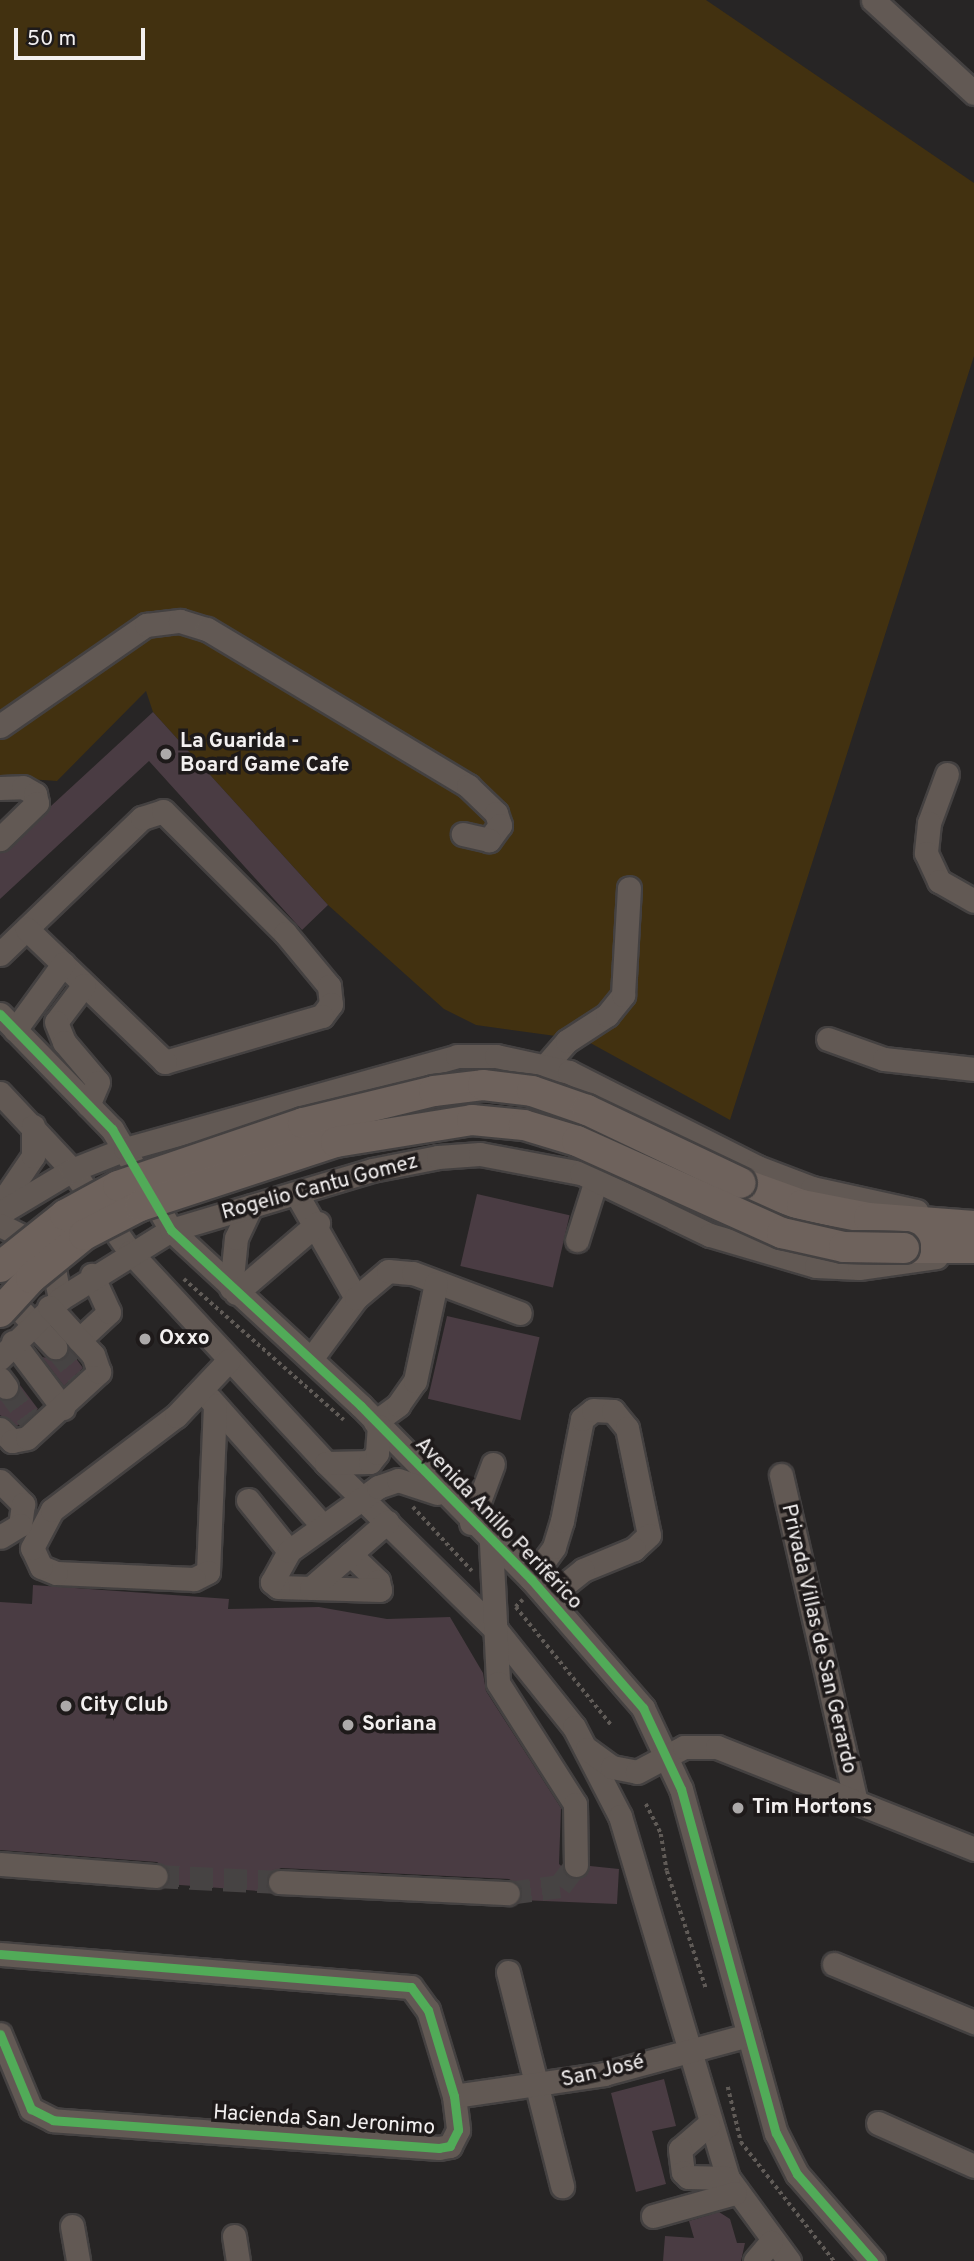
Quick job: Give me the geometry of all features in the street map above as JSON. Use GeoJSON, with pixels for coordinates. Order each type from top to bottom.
{"type":"FeatureCollection","features":[{"type":"Feature","properties":{"kind":"main road"},"geometry":{"type":"LineString","coordinates":[[0,1267],[65,1215],[117,1185],[303,1123],[384,1101],[470,1087],[532,1091],[587,1110],[741,1183],[802,1205],[965,1233]]}},
{"type":"Feature","properties":{"kind":"main road"},"geometry":{"type":"LineString","coordinates":[[0,1312],[31,1278],[84,1235],[140,1206],[336,1142],[472,1120],[524,1125],[577,1141],[782,1233],[844,1247],[904,1248],[965,1233]]}},
{"type":"Feature","properties":{"kind":"street"},"geometry":{"type":"LineString","coordinates":[[873,0],[974,93]]}},
{"type":"Feature","properties":{"kind":"street"},"geometry":{"type":"LineString","coordinates":[[0,726],[146,625],[180,621],[207,629],[468,786],[496,813],[500,825],[489,840],[463,834]]}},
{"type":"Feature","properties":{"kind":"street"},"geometry":{"type":"LineString","coordinates":[[947,774],[929,823],[926,853],[939,881],[971,901]]}},
{"type":"Feature","properties":{"kind":"street"},"geometry":{"type":"LineString","coordinates":[[0,788],[23,787],[35,794],[37,803],[0,839]]}},
{"type":"Feature","properties":{"kind":"street"},"geometry":{"type":"LineString","coordinates":[[0,954],[152,812],[171,816],[189,833],[329,986],[329,1011],[165,1062],[27,929]]}},
{"type":"Feature","properties":{"kind":"street"},"geometry":{"type":"LineString","coordinates":[[546,1065],[567,1041],[607,1016],[622,995],[629,888]]}},
{"type":"Feature","properties":{"kind":"street"},"geometry":{"type":"LineString","coordinates":[[8,1022],[63,964]]}},
{"type":"Feature","properties":{"kind":"street"},"geometry":{"type":"LineString","coordinates":[[84,985],[56,1022],[64,1042],[98,1082],[88,1105]]}},
{"type":"Feature","properties":{"kind":"street","name":"Avenida Anillo Periférico"},"geometry":{"type":"LineString","coordinates":[[8,1022],[88,1105],[125,1149],[172,1230],[311,1359],[471,1523],[538,1587],[643,1708],[667,1754],[776,2133],[797,2174],[866,2257]]}},
{"type":"Feature","properties":{"kind":"street"},"geometry":{"type":"LineString","coordinates":[[828,1038],[884,1059],[974,1069]]}},
{"type":"Feature","properties":{"kind":"street"},"geometry":{"type":"LineString","coordinates":[[0,1213],[72,1170],[125,1149],[457,1055],[546,1065],[656,1112],[757,1167],[812,1188],[925,1213],[965,1233]]}},
{"type":"Feature","properties":{"kind":"street"},"geometry":{"type":"LineString","coordinates":[[0,1093],[72,1170],[130,1252],[229,1360],[326,1463],[497,1631],[549,1690],[585,1748],[620,1816],[690,2050],[708,2125],[732,2186],[771,2242],[789,2261]]}},
{"type":"Feature","properties":{"kind":"street"},"geometry":{"type":"LineString","coordinates":[[215,1123],[209,1160],[217,1178],[251,1206],[236,1238],[234,1290]]}},
{"type":"Feature","properties":{"kind":"street"},"geometry":{"type":"LineString","coordinates":[[0,1205],[33,1156],[33,1126]]}},
{"type":"Feature","properties":{"kind":"street","name":"Rogelio Cantu Gomez"},"geometry":{"type":"LineString","coordinates":[[6,1350],[47,1309],[92,1275],[172,1230],[372,1170],[480,1154],[531,1160],[596,1181],[710,1235],[816,1266],[903,1264],[965,1233]]}},
{"type":"Feature","properties":{"kind":"street"},"geometry":{"type":"LineString","coordinates":[[577,1240],[596,1181]]}},
{"type":"Feature","properties":{"kind":"street"},"geometry":{"type":"LineString","coordinates":[[296,1193],[318,1223],[356,1298]]}},
{"type":"Feature","properties":{"kind":"street"},"geometry":{"type":"LineString","coordinates":[[234,1290],[318,1223]]}},
{"type":"Feature","properties":{"kind":"street"},"geometry":{"type":"LineString","coordinates":[[0,1225],[38,1244],[55,1276],[47,1309],[54,1347]]}},
{"type":"Feature","properties":{"kind":"street"},"geometry":{"type":"LineString","coordinates":[[311,1359],[356,1298],[388,1271],[403,1270],[520,1312]]}},
{"type":"Feature","properties":{"kind":"street"},"geometry":{"type":"LineString","coordinates":[[79,1340],[109,1312],[92,1275]]}},
{"type":"Feature","properties":{"kind":"street"},"geometry":{"type":"LineString","coordinates":[[326,1463],[369,1462],[377,1452],[377,1424],[398,1405],[415,1381],[436,1283]]}},
{"type":"Feature","properties":{"kind":"street"},"geometry":{"type":"LineString","coordinates":[[0,1299],[47,1309],[99,1364],[63,1408],[20,1442],[0,1429]]}},
{"type":"Feature","properties":{"kind":"street"},"geometry":{"type":"LineString","coordinates":[[6,1350],[63,1408]]}},
{"type":"Feature","properties":{"kind":"street"},"geometry":{"type":"LineString","coordinates":[[208,1397],[208,1572],[194,1579],[56,1573],[41,1567],[32,1548],[52,1510],[208,1397],[229,1360]]}},
{"type":"Feature","properties":{"kind":"street"},"geometry":{"type":"LineString","coordinates":[[208,1397],[322,1525]]}},
{"type":"Feature","properties":{"kind":"street"},"geometry":{"type":"LineString","coordinates":[[593,1410],[612,1411],[627,1428],[649,1535],[634,1549],[538,1587],[558,1534],[583,1419],[593,1410]]}},
{"type":"Feature","properties":{"kind":"street"},"geometry":{"type":"LineString","coordinates":[[471,1523],[493,1464]]}},
{"type":"Feature","properties":{"kind":"street","name":"Privada Villas de San Gerardo"},"geometry":{"type":"LineString","coordinates":[[780,1475],[856,1802]]}},
{"type":"Feature","properties":{"kind":"street"},"geometry":{"type":"LineString","coordinates":[[350,1554],[378,1581],[380,1590],[278,1587],[272,1582],[289,1551],[362,1497],[398,1480],[446,1497]]}},
{"type":"Feature","properties":{"kind":"street"},"geometry":{"type":"LineString","coordinates":[[0,1481],[23,1504],[19,1525],[0,1537]]}},
{"type":"Feature","properties":{"kind":"street"},"geometry":{"type":"LineString","coordinates":[[248,1500],[289,1551]]}},
{"type":"Feature","properties":{"kind":"street"},"geometry":{"type":"LineString","coordinates":[[311,1588],[387,1522]]}},
{"type":"Feature","properties":{"kind":"street"},"geometry":{"type":"LineString","coordinates":[[491,1543],[498,1683],[575,1804],[576,1865]]}},
{"type":"Feature","properties":{"kind":"street"},"geometry":{"type":"LineString","coordinates":[[585,1748],[624,1772],[638,1772],[667,1754],[697,1744],[717,1747],[974,1849]]}},
{"type":"Feature","properties":{"kind":"street"},"geometry":{"type":"LineString","coordinates":[[0,1864],[156,1876]]}},
{"type":"Feature","properties":{"kind":"street"},"geometry":{"type":"LineString","coordinates":[[280,1882],[508,1893]]}},
{"type":"Feature","properties":{"kind":"street","name":"Hacienda San Jeronimo"},"geometry":{"type":"LineString","coordinates":[[0,1954],[411,1987],[428,2010],[454,2096],[456,2140],[439,2148],[53,2120],[32,2109],[0,2034]]}},
{"type":"Feature","properties":{"kind":"street"},"geometry":{"type":"LineString","coordinates":[[834,1964],[974,2022]]}},
{"type":"Feature","properties":{"kind":"street"},"geometry":{"type":"LineString","coordinates":[[508,1972],[562,2186]]}},
{"type":"Feature","properties":{"kind":"street","name":"San José"},"geometry":{"type":"LineString","coordinates":[[454,2096],[538,2087],[749,2035]]}},
{"type":"Feature","properties":{"kind":"street"},"geometry":{"type":"LineString","coordinates":[[878,2123],[974,2166]]}},
{"type":"Feature","properties":{"kind":"street"},"geometry":{"type":"LineString","coordinates":[[708,2125],[680,2149],[683,2172],[688,2177],[732,2186]]}},
{"type":"Feature","properties":{"kind":"street"},"geometry":{"type":"LineString","coordinates":[[653,2216],[732,2186]]}},
{"type":"Feature","properties":{"kind":"street"},"geometry":{"type":"LineString","coordinates":[[72,2226],[78,2261]]}},
{"type":"Feature","properties":{"kind":"street"},"geometry":{"type":"LineString","coordinates":[[234,2236],[238,2261]]}},
{"type":"Feature","properties":{"kind":"street"},"geometry":{"type":"LineString","coordinates":[[755,2261],[771,2242]]}},
{"type":"Feature","properties":{"kind":"path"},"geometry":{"type":"LineString","coordinates":[[176,1273],[230,1316],[303,1389],[348,1423]]}},
{"type":"Feature","properties":{"kind":"path"},"geometry":{"type":"LineString","coordinates":[[412,1505],[477,1577]]}},
{"type":"Feature","properties":{"kind":"path"},"geometry":{"type":"LineString","coordinates":[[538,1587],[516,1607],[612,1726]]}},
{"type":"Feature","properties":{"kind":"path"},"geometry":{"type":"LineString","coordinates":[[646,1804],[661,1834],[667,1871],[706,1987]]}},
{"type":"Feature","properties":{"kind":"path"},"geometry":{"type":"LineString","coordinates":[[727,2087],[741,2142],[834,2261]]}},
{"type":"Feature","properties":{"kind":"shaded area"},"geometry":{"type":"Polygon","coordinates":[[[0,0],[706,0],[974,183],[974,356],[730,1120],[585,1040],[476,1025],[444,1009],[328,905],[153,712],[146,691],[57,781],[0,777],[0,0]]]}},
{"type":"Feature","properties":{"kind":"building"},"geometry":{"type":"Polygon","coordinates":[[[153,712],[328,905],[302,930],[149,761],[0,899],[0,853],[153,712]]]}},
{"type":"Feature","properties":{"kind":"building"},"geometry":{"type":"Polygon","coordinates":[[[477,1194],[570,1215],[553,1287],[460,1266],[477,1194]]]}},
{"type":"Feature","properties":{"kind":"building"},"geometry":{"type":"Polygon","coordinates":[[[447,1316],[540,1337],[520,1420],[428,1399],[447,1316]]]}},
{"type":"Feature","properties":{"kind":"building"},"geometry":{"type":"Polygon","coordinates":[[[69,1349],[83,1368],[64,1386],[42,1357],[59,1360],[69,1349]]]}},
{"type":"Feature","properties":{"kind":"building"},"geometry":{"type":"Polygon","coordinates":[[[20,1385],[38,1409],[17,1426],[0,1415],[0,1400],[14,1399],[20,1385]]]}},
{"type":"Feature","properties":{"kind":"building"},"geometry":{"type":"Polygon","coordinates":[[[33,1585],[229,1599],[228,1609],[319,1607],[387,1619],[450,1617],[483,1673],[486,1691],[561,1808],[559,1864],[576,1879],[590,1866],[619,1869],[617,1904],[520,1900],[520,1886],[509,1879],[281,1868],[268,1875],[271,1892],[167,1884],[169,1871],[157,1862],[0,1850],[0,1602],[32,1604],[33,1585]]]}},
{"type":"Feature","properties":{"kind":"building"},"geometry":{"type":"Polygon","coordinates":[[[664,2079],[676,2126],[652,2131],[666,2184],[636,2192],[611,2093],[664,2079]]]}},
{"type":"Feature","properties":{"kind":"building"},"geometry":{"type":"Polygon","coordinates":[[[719,2212],[730,2219],[737,2243],[745,2243],[741,2261],[663,2261],[665,2236],[694,2238],[689,2221],[719,2212]]]}},
{"type":"Feature","properties":{"kind":"tunnel"},"geometry":{"type":"LineString","coordinates":[[55,1347],[83,1381]]}},
{"type":"Feature","properties":{"kind":"tunnel"},"geometry":{"type":"LineString","coordinates":[[6,1387],[33,1424]]}},
{"type":"Feature","properties":{"kind":"tunnel"},"geometry":{"type":"LineString","coordinates":[[508,1893],[560,1886],[576,1865]]}},
{"type":"Feature","properties":{"kind":"tunnel"},"geometry":{"type":"LineString","coordinates":[[156,1876],[280,1882]]}},
{"type":"Feature","properties":{"kind":"cycle path"},"geometry":{"type":"LineString","coordinates":[[0,1014],[112,1129],[171,1230],[361,1406],[531,1579],[643,1708],[681,1789],[776,2133],[797,2174],[873,2261]]}},
{"type":"Feature","properties":{"kind":"cycle path"},"geometry":{"type":"LineString","coordinates":[[0,1954],[411,1987],[428,2010],[454,2096],[458,2130],[450,2146],[439,2148],[53,2120],[31,2109],[0,2034]]}},
{"type":"Feature","properties":{"kind":"place","name":"La Guarida - Board Game Cafe"},"geometry":{"type":"Point","coordinates":[166,754]}},
{"type":"Feature","properties":{"kind":"place","name":"Oxxo"},"geometry":{"type":"Point","coordinates":[145,1339]}},
{"type":"Feature","properties":{"kind":"place","name":"City Club"},"geometry":{"type":"Point","coordinates":[66,1706]}},
{"type":"Feature","properties":{"kind":"place","name":"Soriana"},"geometry":{"type":"Point","coordinates":[348,1725]}},
{"type":"Feature","properties":{"kind":"place","name":"Tim Hortons"},"geometry":{"type":"Point","coordinates":[738,1808]}}]}
